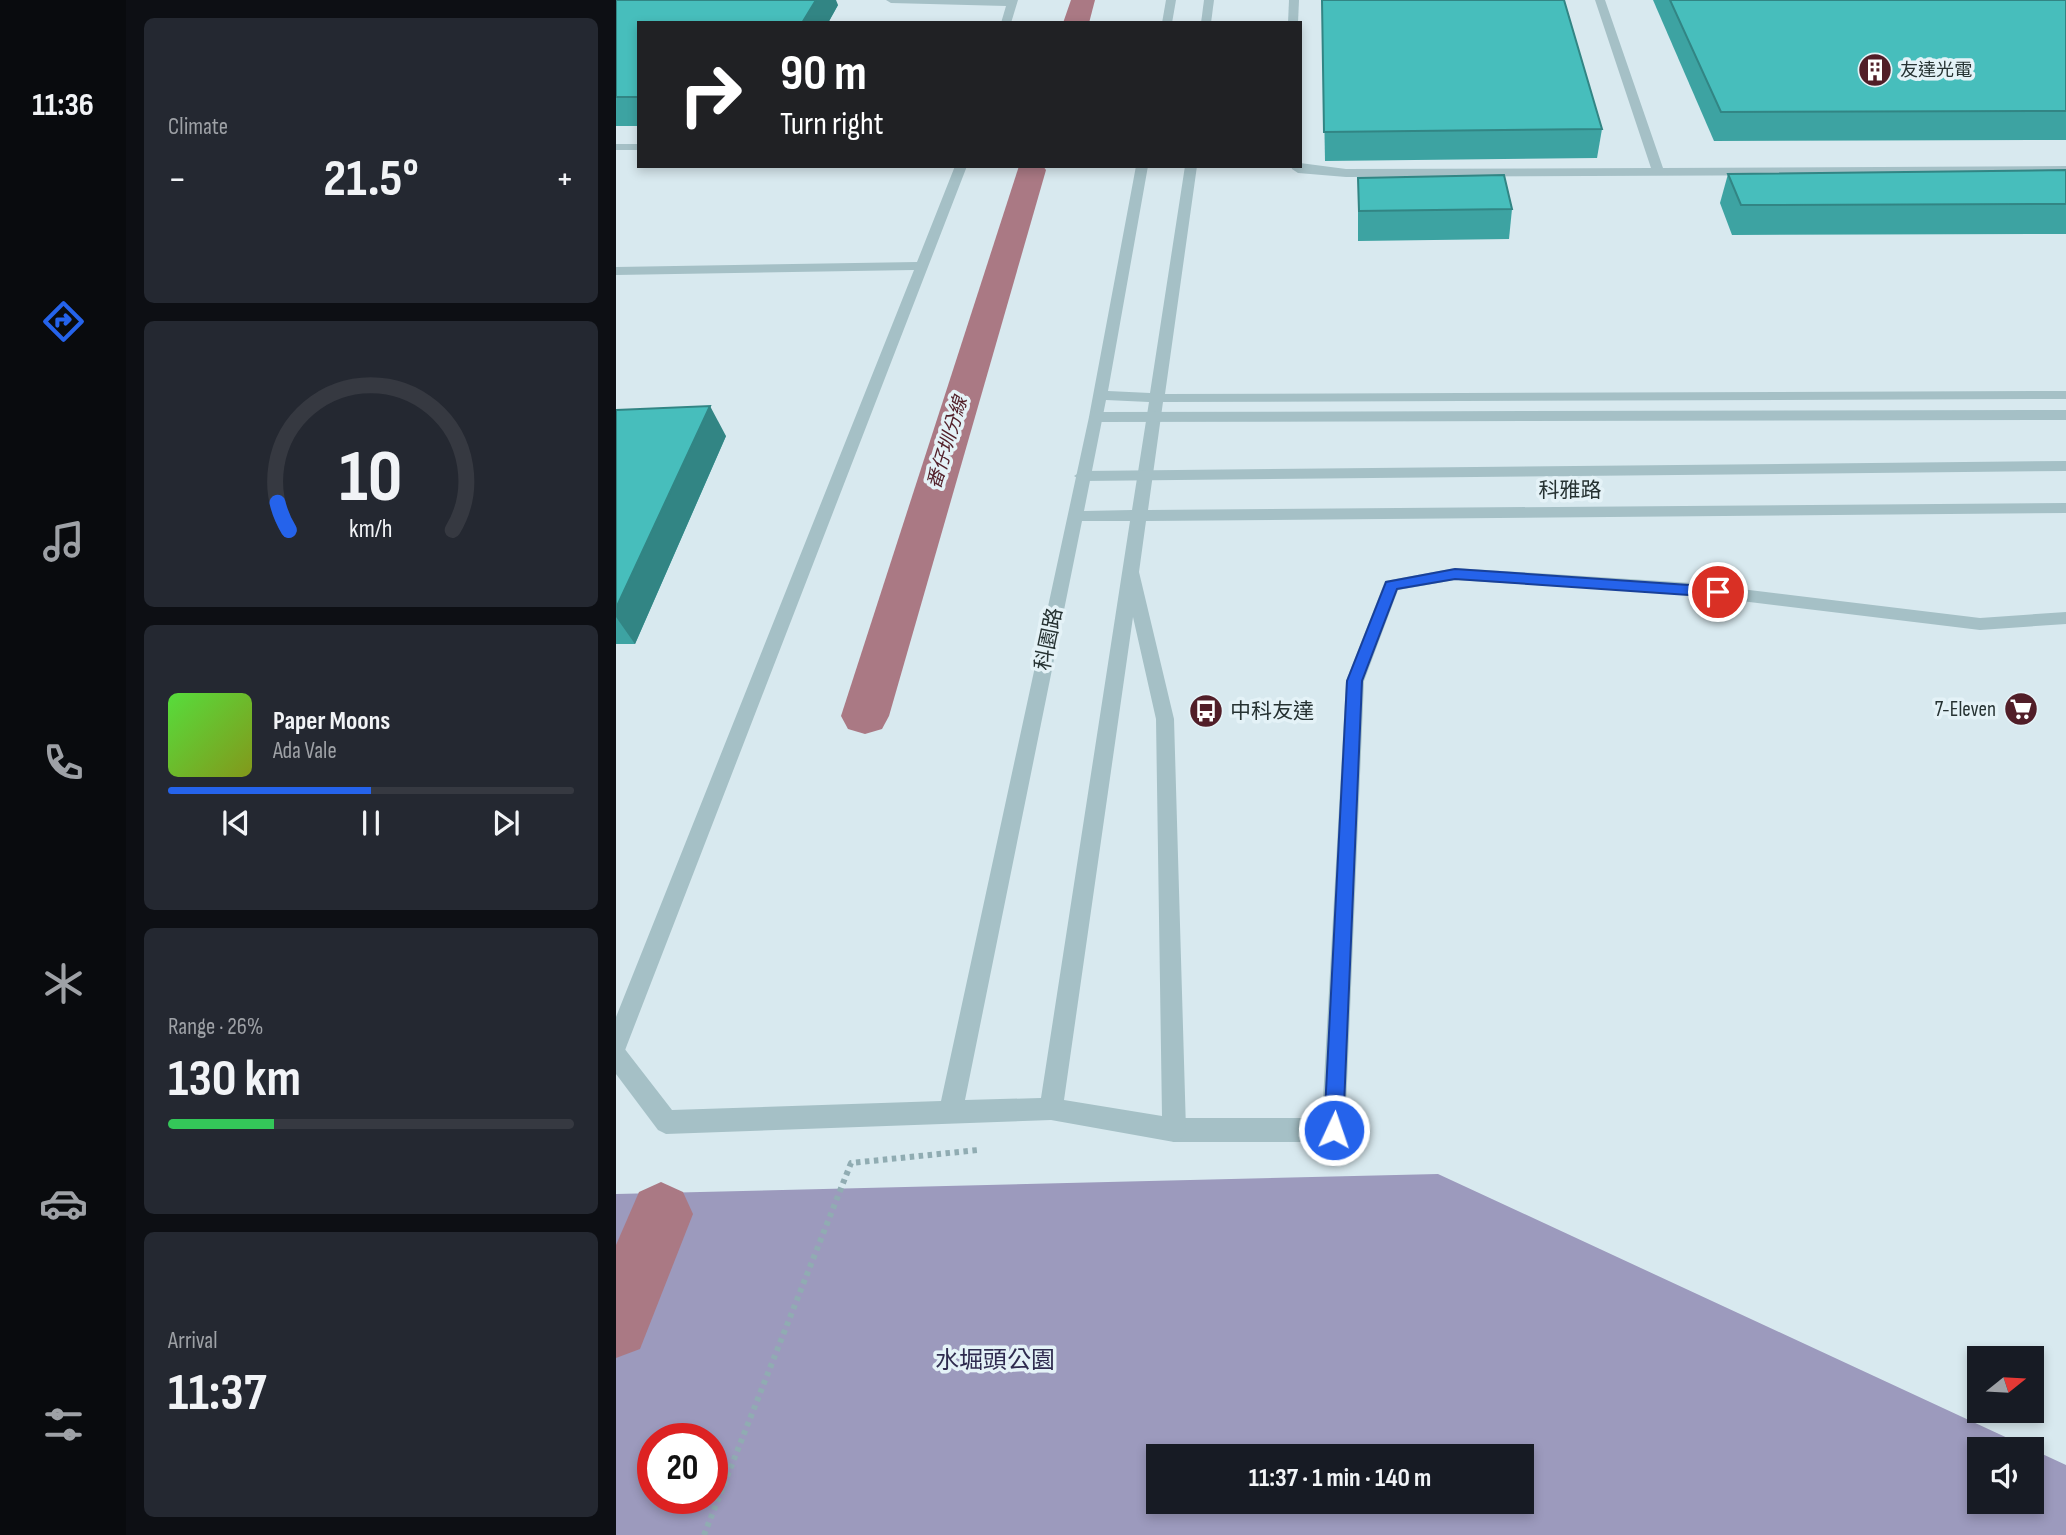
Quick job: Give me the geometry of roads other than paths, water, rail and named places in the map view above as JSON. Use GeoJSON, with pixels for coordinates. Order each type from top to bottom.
{"type":"FeatureCollection","features":[{"type":"Feature","properties":{"kind":"street"},"geometry":{"type":"LineString","coordinates":[[891,0],[1013,2],[1007,21]]}},
{"type":"Feature","properties":{"kind":"street"},"geometry":{"type":"LineString","coordinates":[[1167,21],[1171,0]]}},
{"type":"Feature","properties":{"kind":"street"},"geometry":{"type":"LineString","coordinates":[[1206,21],[1209,0]]}},
{"type":"Feature","properties":{"kind":"street"},"geometry":{"type":"LineString","coordinates":[[1293,21],[1294,0]]}},
{"type":"Feature","properties":{"kind":"street"},"geometry":{"type":"LineString","coordinates":[[1600,0],[1658,171]]}},
{"type":"Feature","properties":{"kind":"street"},"geometry":{"type":"LineString","coordinates":[[616,147],[637,147]]}},
{"type":"Feature","properties":{"kind":"street"},"geometry":{"type":"LineString","coordinates":[[616,1045],[960,168]]}},
{"type":"Feature","properties":{"kind":"street","name":"科園路"},"geometry":{"type":"LineString","coordinates":[[951,1111],[1096,417],[1142,168]]}},
{"type":"Feature","properties":{"kind":"street"},"geometry":{"type":"LineString","coordinates":[[1051,1109],[1191,168]]}},
{"type":"Feature","properties":{"kind":"street"},"geometry":{"type":"LineString","coordinates":[[1298,168],[1346,173],[2066,170]]}},
{"type":"Feature","properties":{"kind":"street"},"geometry":{"type":"LineString","coordinates":[[616,271],[922,266]]}},
{"type":"Feature","properties":{"kind":"street"},"geometry":{"type":"LineString","coordinates":[[1100,395],[1157,398],[2066,395]]}},
{"type":"Feature","properties":{"kind":"street"},"geometry":{"type":"LineString","coordinates":[[1096,417],[2066,415]]}},
{"type":"Feature","properties":{"kind":"street","name":"科雅路"},"geometry":{"type":"LineString","coordinates":[[1082,476],[2066,466]]}},
{"type":"Feature","properties":{"kind":"street","name":"科雅路"},"geometry":{"type":"LineString","coordinates":[[1074,516],[2066,508]]}},
{"type":"Feature","properties":{"kind":"street"},"geometry":{"type":"LineString","coordinates":[[1130,572],[1165,719],[1174,1130]]}},
{"type":"Feature","properties":{"kind":"street"},"geometry":{"type":"LineString","coordinates":[[616,1056],[666,1122],[1051,1109],[1174,1130],[1334,1130],[1355,681],[1391,585],[1455,574],[1692,589],[1980,624],[2066,618]]}},
{"type":"Feature","properties":{"kind":"waterway","name":"番仔圳分線"},"geometry":{"type":"LineString","coordinates":[[1077,21],[1083,0]]}},
{"type":"Feature","properties":{"kind":"waterway","name":"番仔圳分線"},"geometry":{"type":"LineString","coordinates":[[865,716],[1031,170]]}},
{"type":"Feature","properties":{"kind":"waterway","name":"番仔圳分線"},"geometry":{"type":"LineString","coordinates":[[616,1325],[661,1214]]}},
{"type":"Feature","properties":{"kind":"place","name":"友達光電"},"geometry":{"type":"Point","coordinates":[1875,70]}},
{"type":"Feature","properties":{"kind":"place","name":"7-Eleven"},"geometry":{"type":"Point","coordinates":[2021,709]}},
{"type":"Feature","properties":{"kind":"place","name":"中科友達"},"geometry":{"type":"Point","coordinates":[1206,711]}},
{"type":"Feature","properties":{"kind":"park label","name":"水堀頭公園"},"geometry":{"type":"Point","coordinates":[995,1360]}}]}
